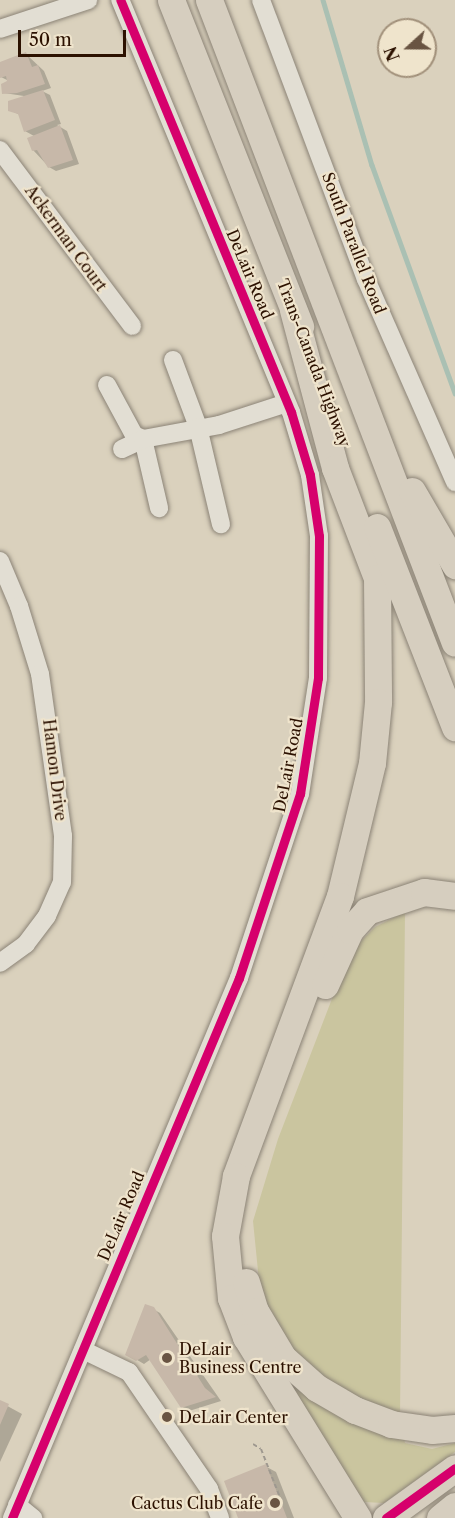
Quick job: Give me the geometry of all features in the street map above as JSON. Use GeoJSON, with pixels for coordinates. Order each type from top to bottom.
{"type":"FeatureCollection","features":[{"type":"Feature","properties":{"kind":"highway","name":"Trans-Canada Highway"},"geometry":{"type":"LineString","coordinates":[[171,0],[455,727]]}},
{"type":"Feature","properties":{"kind":"highway","name":"Trans-Canada Highway"},"geometry":{"type":"LineString","coordinates":[[209,0],[455,643]]}},
{"type":"Feature","properties":{"kind":"highway"},"geometry":{"type":"LineString","coordinates":[[293,310],[335,468],[377,578],[378,702],[372,763],[340,897],[236,1176],[225,1236],[231,1298],[246,1337],[326,1470],[358,1518]]}},
{"type":"Feature","properties":{"kind":"highway"},"geometry":{"type":"LineString","coordinates":[[332,318],[410,486],[455,565]]}},
{"type":"Feature","properties":{"kind":"highway"},"geometry":{"type":"LineString","coordinates":[[455,896],[424,892],[387,901],[367,911],[350,930],[308,1026],[261,1153],[248,1193],[242,1234],[243,1272],[255,1311],[283,1358],[317,1388],[355,1410],[391,1424],[432,1430],[455,1428]]}},
{"type":"Feature","properties":{"kind":"highway"},"geometry":{"type":"LineString","coordinates":[[386,1518],[455,1468]]}},
{"type":"Feature","properties":{"kind":"highway"},"geometry":{"type":"LineString","coordinates":[[326,1470],[334,1518]]}},
{"type":"Feature","properties":{"kind":"highway"},"geometry":{"type":"LineString","coordinates":[[440,1518],[455,1506]]}},
{"type":"Feature","properties":{"kind":"street"},"geometry":{"type":"LineString","coordinates":[[0,29],[88,0]]}},
{"type":"Feature","properties":{"kind":"street","name":"DeLair Road"},"geometry":{"type":"LineString","coordinates":[[14,1512],[239,978],[300,794],[318,678],[319,536],[310,475],[287,403],[120,0]]}},
{"type":"Feature","properties":{"kind":"street","name":"South Parallel Road"},"geometry":{"type":"LineString","coordinates":[[261,0],[366,279],[455,482]]}},
{"type":"Feature","properties":{"kind":"street","name":"Ackerman Court"},"geometry":{"type":"LineString","coordinates":[[0,150],[132,326]]}},
{"type":"Feature","properties":{"kind":"street"},"geometry":{"type":"LineString","coordinates":[[173,360],[198,427],[221,524]]}},
{"type":"Feature","properties":{"kind":"street"},"geometry":{"type":"LineString","coordinates":[[107,385],[134,435],[143,439]]}},
{"type":"Feature","properties":{"kind":"street"},"geometry":{"type":"LineString","coordinates":[[122,449],[143,439],[198,427],[219,426],[287,403]]}},
{"type":"Feature","properties":{"kind":"street"},"geometry":{"type":"LineString","coordinates":[[143,439],[159,508]]}},
{"type":"Feature","properties":{"kind":"street","name":"Hamon Drive"},"geometry":{"type":"LineString","coordinates":[[0,561],[15,595],[40,674],[63,837],[62,882],[47,916],[26,944],[0,963]]}},
{"type":"Feature","properties":{"kind":"street"},"geometry":{"type":"LineString","coordinates":[[83,1350],[129,1372],[217,1510]]}},
{"type":"Feature","properties":{"kind":"street"},"geometry":{"type":"LineString","coordinates":[[14,1512],[33,1518]]}},
{"type":"Feature","properties":{"kind":"path"},"geometry":{"type":"LineString","coordinates":[[253,1444],[261,1449],[281,1500]]}},
{"type":"Feature","properties":{"kind":"shaded area"},"geometry":{"type":"Polygon","coordinates":[[[405,912],[400,1418],[405,1443],[432,1449],[455,1443],[455,1452],[384,1503],[364,1502],[285,1383],[284,1335],[260,1291],[253,1221],[278,1139],[350,952],[375,927],[405,912]]]}},
{"type":"Feature","properties":{"kind":"building"},"geometry":{"type":"Polygon","coordinates":[[[26,52],[32,67],[38,65],[45,84],[17,93],[2,94],[1,84],[7,81],[6,76],[0,78],[0,62],[26,52]]]}},
{"type":"Feature","properties":{"kind":"building"},"geometry":{"type":"Polygon","coordinates":[[[43,90],[55,120],[24,132],[18,114],[8,111],[8,101],[43,90]]]}},
{"type":"Feature","properties":{"kind":"building"},"geometry":{"type":"Polygon","coordinates":[[[60,125],[73,160],[48,168],[37,150],[32,151],[27,138],[60,125]]]}},
{"type":"Feature","properties":{"kind":"building","name":"DeLair Business Centre"},"geometry":{"type":"Polygon","coordinates":[[[145,1304],[154,1307],[205,1388],[216,1397],[181,1408],[146,1355],[136,1361],[125,1355],[145,1304]]]}},
{"type":"Feature","properties":{"kind":"building"},"geometry":{"type":"Polygon","coordinates":[[[0,1400],[9,1404],[0,1425],[0,1400]]]}},
{"type":"Feature","properties":{"kind":"building"},"geometry":{"type":"Polygon","coordinates":[[[266,1464],[287,1518],[238,1518],[224,1481],[266,1464]]]}},
{"type":"Feature","properties":{"kind":"waterway"},"geometry":{"type":"LineString","coordinates":[[323,0],[372,165],[455,393]]}},
{"type":"Feature","properties":{"kind":"cycle path"},"geometry":{"type":"LineString","coordinates":[[12,1518],[239,978],[300,794],[318,678],[319,536],[310,475],[291,412],[120,0]]}},
{"type":"Feature","properties":{"kind":"cycle path"},"geometry":{"type":"LineString","coordinates":[[386,1518],[455,1468]]}},
{"type":"Feature","properties":{"kind":"place","name":"DeLair Business Centre"},"geometry":{"type":"Point","coordinates":[167,1358]}},
{"type":"Feature","properties":{"kind":"place","name":"DeLair Center"},"geometry":{"type":"Point","coordinates":[167,1417]}},
{"type":"Feature","properties":{"kind":"place","name":"Cactus Club Cafe"},"geometry":{"type":"Point","coordinates":[275,1503]}}]}
